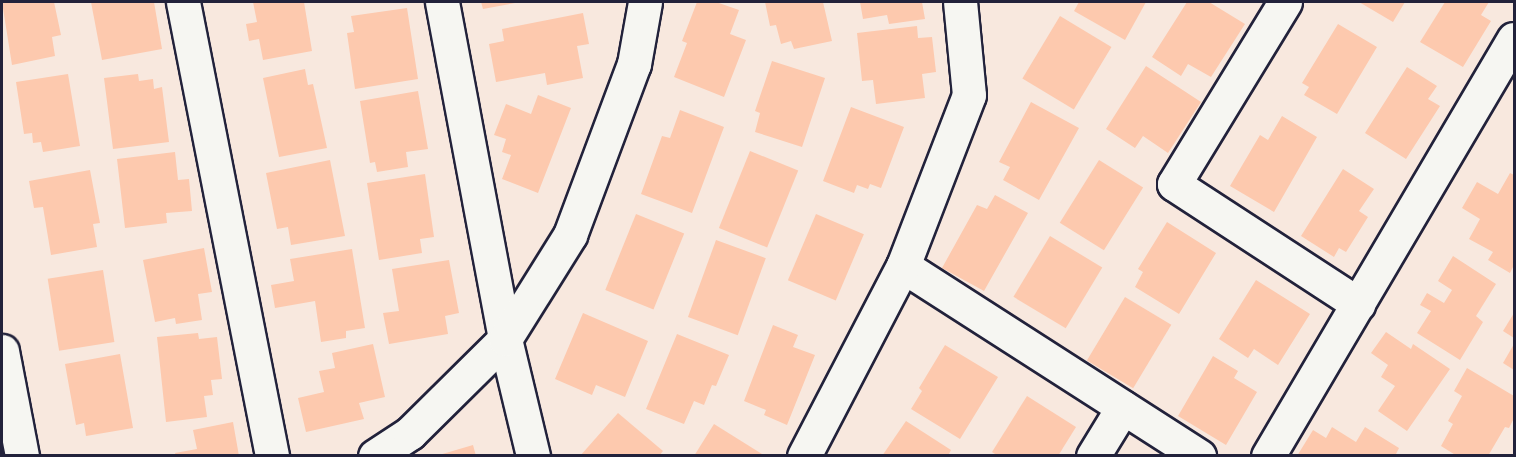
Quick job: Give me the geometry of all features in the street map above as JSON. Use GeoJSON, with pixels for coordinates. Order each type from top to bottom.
{"type":"FeatureCollection","features":[{"type":"Feature","properties":{"kind":"street"},"geometry":{"type":"LineString","coordinates":[[183,2],[272,456]]}},
{"type":"Feature","properties":{"kind":"street"},"geometry":{"type":"LineString","coordinates":[[442,2],[505,339],[534,456]]}},
{"type":"Feature","properties":{"kind":"street"},"geometry":{"type":"LineString","coordinates":[[375,456],[410,433],[505,339],[570,235],[634,64],[645,2]]}},
{"type":"Feature","properties":{"kind":"street"},"geometry":{"type":"LineString","coordinates":[[804,456],[903,266],[969,95],[960,2]]}},
{"type":"Feature","properties":{"kind":"street"},"geometry":{"type":"LineString","coordinates":[[1285,2],[1174,184],[1358,304]]}},
{"type":"Feature","properties":{"kind":"street"},"geometry":{"type":"LineString","coordinates":[[1268,456],[1515,39]]}},
{"type":"Feature","properties":{"kind":"street"},"geometry":{"type":"LineString","coordinates":[[903,266],[1199,456]]}},
{"type":"Feature","properties":{"kind":"street"},"geometry":{"type":"LineString","coordinates":[[2,351],[22,456]]}},
{"type":"Feature","properties":{"kind":"street"},"geometry":{"type":"LineString","coordinates":[[1093,456],[1123,407]]}},
{"type":"Feature","properties":{"kind":"building"},"geometry":{"type":"Polygon","coordinates":[[[2,2],[54,2],[61,35],[52,37],[55,56],[12,65],[2,2]]]}},
{"type":"Feature","properties":{"kind":"building"},"geometry":{"type":"Polygon","coordinates":[[[91,2],[154,2],[162,49],[102,60],[91,2]]]}},
{"type":"Feature","properties":{"kind":"building"},"geometry":{"type":"Polygon","coordinates":[[[253,2],[304,2],[312,51],[263,60],[259,39],[249,41],[246,24],[257,22],[253,2]]]}},
{"type":"Feature","properties":{"kind":"building"},"geometry":{"type":"Polygon","coordinates":[[[481,2],[515,2],[515,3],[483,9],[481,2]]]}},
{"type":"Feature","properties":{"kind":"building"},"geometry":{"type":"Polygon","coordinates":[[[697,2],[716,2],[739,10],[730,34],[746,40],[724,97],[674,77],[687,43],[682,41],[697,2]]]}},
{"type":"Feature","properties":{"kind":"building"},"geometry":{"type":"Polygon","coordinates":[[[765,2],[823,2],[832,41],[794,49],[791,41],[781,44],[776,25],[770,26],[765,2]]]}},
{"type":"Feature","properties":{"kind":"building"},"geometry":{"type":"Polygon","coordinates":[[[860,2],[922,2],[925,19],[889,24],[887,15],[863,19],[860,2]]]}},
{"type":"Feature","properties":{"kind":"building"},"geometry":{"type":"Polygon","coordinates":[[[1079,2],[1146,2],[1125,40],[1074,11],[1079,2]]]}},
{"type":"Feature","properties":{"kind":"building"},"geometry":{"type":"Polygon","coordinates":[[[1187,2],[1209,2],[1245,24],[1211,77],[1188,64],[1181,76],[1152,57],[1187,2]]]}},
{"type":"Feature","properties":{"kind":"building"},"geometry":{"type":"Polygon","coordinates":[[[1359,2],[1405,2],[1393,22],[1359,2]]]}},
{"type":"Feature","properties":{"kind":"building"},"geometry":{"type":"Polygon","coordinates":[[[1445,2],[1489,2],[1481,15],[1491,21],[1463,67],[1420,42],[1445,2]]]}},
{"type":"Feature","properties":{"kind":"building"},"geometry":{"type":"Polygon","coordinates":[[[407,8],[418,79],[355,89],[347,33],[354,32],[351,16],[407,8]]]}},
{"type":"Feature","properties":{"kind":"building"},"geometry":{"type":"Polygon","coordinates":[[[583,13],[589,44],[577,46],[583,78],[547,85],[545,73],[496,82],[489,44],[504,41],[502,29],[583,13]]]}},
{"type":"Feature","properties":{"kind":"building"},"geometry":{"type":"Polygon","coordinates":[[[1060,16],[1111,47],[1074,109],[1022,79],[1060,16]]]}},
{"type":"Feature","properties":{"kind":"building"},"geometry":{"type":"Polygon","coordinates":[[[1338,24],[1377,47],[1337,114],[1304,95],[1309,87],[1302,83],[1338,24]]]}},
{"type":"Feature","properties":{"kind":"building"},"geometry":{"type":"Polygon","coordinates":[[[917,26],[918,38],[932,37],[936,72],[922,74],[925,98],[876,104],[873,80],[862,81],[857,33],[917,26]]]}},
{"type":"Feature","properties":{"kind":"building"},"geometry":{"type":"Polygon","coordinates":[[[772,61],[825,78],[802,147],[755,132],[760,113],[755,111],[772,61]]]}},
{"type":"Feature","properties":{"kind":"building"},"geometry":{"type":"Polygon","coordinates":[[[1146,66],[1201,102],[1168,153],[1143,136],[1135,148],[1106,129],[1146,66]]]}},
{"type":"Feature","properties":{"kind":"building"},"geometry":{"type":"Polygon","coordinates":[[[1407,67],[1437,86],[1428,99],[1440,106],[1406,159],[1365,133],[1407,67]]]}},
{"type":"Feature","properties":{"kind":"building"},"geometry":{"type":"Polygon","coordinates":[[[305,69],[308,85],[313,84],[327,148],[279,157],[263,78],[305,69]]]}},
{"type":"Feature","properties":{"kind":"building"},"geometry":{"type":"Polygon","coordinates":[[[68,74],[80,146],[43,152],[41,142],[33,143],[32,133],[24,134],[16,82],[68,74]]]}},
{"type":"Feature","properties":{"kind":"building"},"geometry":{"type":"Polygon","coordinates":[[[138,74],[139,81],[153,79],[154,89],[162,87],[169,142],[113,149],[104,78],[138,74]]]}},
{"type":"Feature","properties":{"kind":"building"},"geometry":{"type":"Polygon","coordinates":[[[418,91],[428,149],[406,152],[408,167],[377,172],[375,162],[370,163],[360,101],[418,91]]]}},
{"type":"Feature","properties":{"kind":"building"},"geometry":{"type":"Polygon","coordinates":[[[538,95],[571,108],[538,193],[502,179],[511,155],[502,152],[506,139],[494,135],[506,104],[531,114],[538,95]]]}},
{"type":"Feature","properties":{"kind":"building"},"geometry":{"type":"Polygon","coordinates":[[[1031,102],[1079,128],[1039,200],[1003,180],[1010,167],[999,162],[1031,102]]]}},
{"type":"Feature","properties":{"kind":"building"},"geometry":{"type":"Polygon","coordinates":[[[851,107],[904,127],[881,188],[870,184],[868,189],[857,185],[854,193],[823,181],[851,107]]]}},
{"type":"Feature","properties":{"kind":"building"},"geometry":{"type":"Polygon","coordinates":[[[680,110],[724,127],[692,213],[641,194],[662,136],[670,138],[680,110]]]}},
{"type":"Feature","properties":{"kind":"building"},"geometry":{"type":"Polygon","coordinates":[[[1282,116],[1317,137],[1274,212],[1230,186],[1260,135],[1268,140],[1282,116]]]}},
{"type":"Feature","properties":{"kind":"building"},"geometry":{"type":"Polygon","coordinates":[[[750,151],[798,170],[767,247],[719,228],[750,151]]]}},
{"type":"Feature","properties":{"kind":"building"},"geometry":{"type":"Polygon","coordinates":[[[175,152],[178,180],[189,179],[192,211],[166,213],[167,223],[125,228],[117,159],[175,152]]]}},
{"type":"Feature","properties":{"kind":"building"},"geometry":{"type":"Polygon","coordinates":[[[330,160],[345,236],[291,245],[288,227],[277,229],[266,173],[330,160]]]}},
{"type":"Feature","properties":{"kind":"building"},"geometry":{"type":"Polygon","coordinates":[[[1099,160],[1143,188],[1104,250],[1060,223],[1099,160]]]}},
{"type":"Feature","properties":{"kind":"building"},"geometry":{"type":"Polygon","coordinates":[[[1343,169],[1374,189],[1359,211],[1368,217],[1346,252],[1339,248],[1334,257],[1301,236],[1343,169]]]}},
{"type":"Feature","properties":{"kind":"building"},"geometry":{"type":"Polygon","coordinates":[[[90,170],[100,223],[93,224],[97,247],[51,255],[43,207],[34,208],[29,181],[90,170]]]}},
{"type":"Feature","properties":{"kind":"building"},"geometry":{"type":"Polygon","coordinates":[[[1510,173],[1514,175],[1514,265],[1510,273],[1488,260],[1493,252],[1469,239],[1480,219],[1462,208],[1477,182],[1498,194],[1510,173]]]}},
{"type":"Feature","properties":{"kind":"building"},"geometry":{"type":"Polygon","coordinates":[[[425,174],[434,237],[420,239],[422,253],[379,260],[367,183],[425,174]]]}},
{"type":"Feature","properties":{"kind":"building"},"geometry":{"type":"Polygon","coordinates":[[[995,195],[1028,213],[984,291],[942,268],[977,205],[987,209],[995,195]]]}},
{"type":"Feature","properties":{"kind":"building"},"geometry":{"type":"Polygon","coordinates":[[[636,214],[684,233],[653,310],[605,290],[636,214]]]}},
{"type":"Feature","properties":{"kind":"building"},"geometry":{"type":"Polygon","coordinates":[[[816,214],[864,234],[836,301],[788,280],[816,214]]]}},
{"type":"Feature","properties":{"kind":"building"},"geometry":{"type":"Polygon","coordinates":[[[1167,222],[1216,253],[1179,314],[1135,287],[1143,272],[1138,269],[1167,222]]]}},
{"type":"Feature","properties":{"kind":"building"},"geometry":{"type":"Polygon","coordinates":[[[1050,236],[1102,267],[1066,328],[1013,297],[1050,236]]]}},
{"type":"Feature","properties":{"kind":"building"},"geometry":{"type":"Polygon","coordinates":[[[716,240],[766,258],[738,335],[688,317],[716,240]]]}},
{"type":"Feature","properties":{"kind":"building"},"geometry":{"type":"Polygon","coordinates":[[[204,248],[212,292],[198,294],[202,320],[176,324],[175,318],[155,322],[143,260],[204,248]]]}},
{"type":"Feature","properties":{"kind":"building"},"geometry":{"type":"Polygon","coordinates":[[[352,249],[365,328],[346,331],[346,338],[321,342],[315,301],[275,308],[271,285],[294,281],[290,259],[352,249]]]}},
{"type":"Feature","properties":{"kind":"building"},"geometry":{"type":"Polygon","coordinates":[[[1453,256],[1496,284],[1476,316],[1483,322],[1460,360],[1417,333],[1431,311],[1420,305],[1427,293],[1444,303],[1452,290],[1438,281],[1453,256]]]}},
{"type":"Feature","properties":{"kind":"building"},"geometry":{"type":"Polygon","coordinates":[[[449,260],[459,313],[445,316],[448,334],[389,344],[383,313],[399,311],[392,269],[449,260]]]}},
{"type":"Feature","properties":{"kind":"building"},"geometry":{"type":"Polygon","coordinates":[[[103,270],[114,342],[59,351],[48,279],[103,270]]]}},
{"type":"Feature","properties":{"kind":"building"},"geometry":{"type":"Polygon","coordinates":[[[1256,280],[1310,314],[1278,365],[1254,349],[1248,358],[1219,339],[1256,280]]]}},
{"type":"Feature","properties":{"kind":"building"},"geometry":{"type":"Polygon","coordinates":[[[1125,297],[1171,325],[1133,388],[1087,360],[1125,297]]]}},
{"type":"Feature","properties":{"kind":"building"},"geometry":{"type":"Polygon","coordinates":[[[583,313],[648,341],[625,397],[596,385],[592,395],[555,379],[583,313]]]}},
{"type":"Feature","properties":{"kind":"building"},"geometry":{"type":"Polygon","coordinates":[[[1514,313],[1514,338],[1503,331],[1514,313]]]}},
{"type":"Feature","properties":{"kind":"building"},"geometry":{"type":"Polygon","coordinates":[[[773,325],[798,335],[793,347],[815,355],[787,425],[764,415],[766,410],[744,401],[773,325]]]}},
{"type":"Feature","properties":{"kind":"building"},"geometry":{"type":"Polygon","coordinates":[[[1386,332],[1411,349],[1413,344],[1450,369],[1407,431],[1378,411],[1395,386],[1381,377],[1388,365],[1371,353],[1386,332]]]}},
{"type":"Feature","properties":{"kind":"building"},"geometry":{"type":"Polygon","coordinates":[[[198,333],[199,339],[217,337],[222,379],[211,380],[213,395],[204,396],[207,417],[166,422],[157,337],[198,333]]]}},
{"type":"Feature","properties":{"kind":"building"},"geometry":{"type":"Polygon","coordinates":[[[677,334],[729,355],[716,386],[712,385],[704,405],[694,401],[684,424],[646,409],[677,334]]]}},
{"type":"Feature","properties":{"kind":"building"},"geometry":{"type":"Polygon","coordinates":[[[373,344],[385,397],[359,403],[364,419],[306,432],[298,398],[324,392],[319,371],[335,368],[332,353],[373,344]]]}},
{"type":"Feature","properties":{"kind":"building"},"geometry":{"type":"Polygon","coordinates":[[[1514,344],[1514,370],[1503,363],[1514,344]]]}},
{"type":"Feature","properties":{"kind":"building"},"geometry":{"type":"Polygon","coordinates":[[[945,345],[998,377],[960,439],[911,409],[922,391],[919,388],[945,345]]]}},
{"type":"Feature","properties":{"kind":"building"},"geometry":{"type":"Polygon","coordinates":[[[120,354],[133,428],[86,436],[84,423],[76,425],[65,364],[120,354]]]}},
{"type":"Feature","properties":{"kind":"building"},"geometry":{"type":"Polygon","coordinates":[[[1213,356],[1238,371],[1234,378],[1257,392],[1226,445],[1178,416],[1213,356]]]}},
{"type":"Feature","properties":{"kind":"building"},"geometry":{"type":"Polygon","coordinates":[[[1467,368],[1514,396],[1514,418],[1509,428],[1505,427],[1488,456],[1457,456],[1441,446],[1453,424],[1448,421],[1462,396],[1454,391],[1467,368]]]}},
{"type":"Feature","properties":{"kind":"building"},"geometry":{"type":"Polygon","coordinates":[[[1027,396],[1076,427],[1058,456],[998,456],[992,452],[1027,396]]]}},
{"type":"Feature","properties":{"kind":"building"},"geometry":{"type":"Polygon","coordinates":[[[618,413],[663,451],[659,456],[580,456],[618,413]]]}},
{"type":"Feature","properties":{"kind":"building"},"geometry":{"type":"Polygon","coordinates":[[[906,421],[951,450],[948,456],[882,456],[906,421]]]}},
{"type":"Feature","properties":{"kind":"building"},"geometry":{"type":"Polygon","coordinates":[[[233,422],[239,456],[176,456],[175,453],[197,449],[193,430],[233,422]]]}},
{"type":"Feature","properties":{"kind":"building"},"geometry":{"type":"Polygon","coordinates":[[[714,424],[765,456],[694,456],[714,424]]]}},
{"type":"Feature","properties":{"kind":"building"},"geometry":{"type":"Polygon","coordinates":[[[1332,427],[1356,442],[1365,427],[1399,448],[1395,456],[1297,456],[1313,430],[1326,438],[1332,427]]]}},
{"type":"Feature","properties":{"kind":"building"},"geometry":{"type":"Polygon","coordinates":[[[473,445],[476,456],[439,456],[439,455],[473,445]]]}}]}
